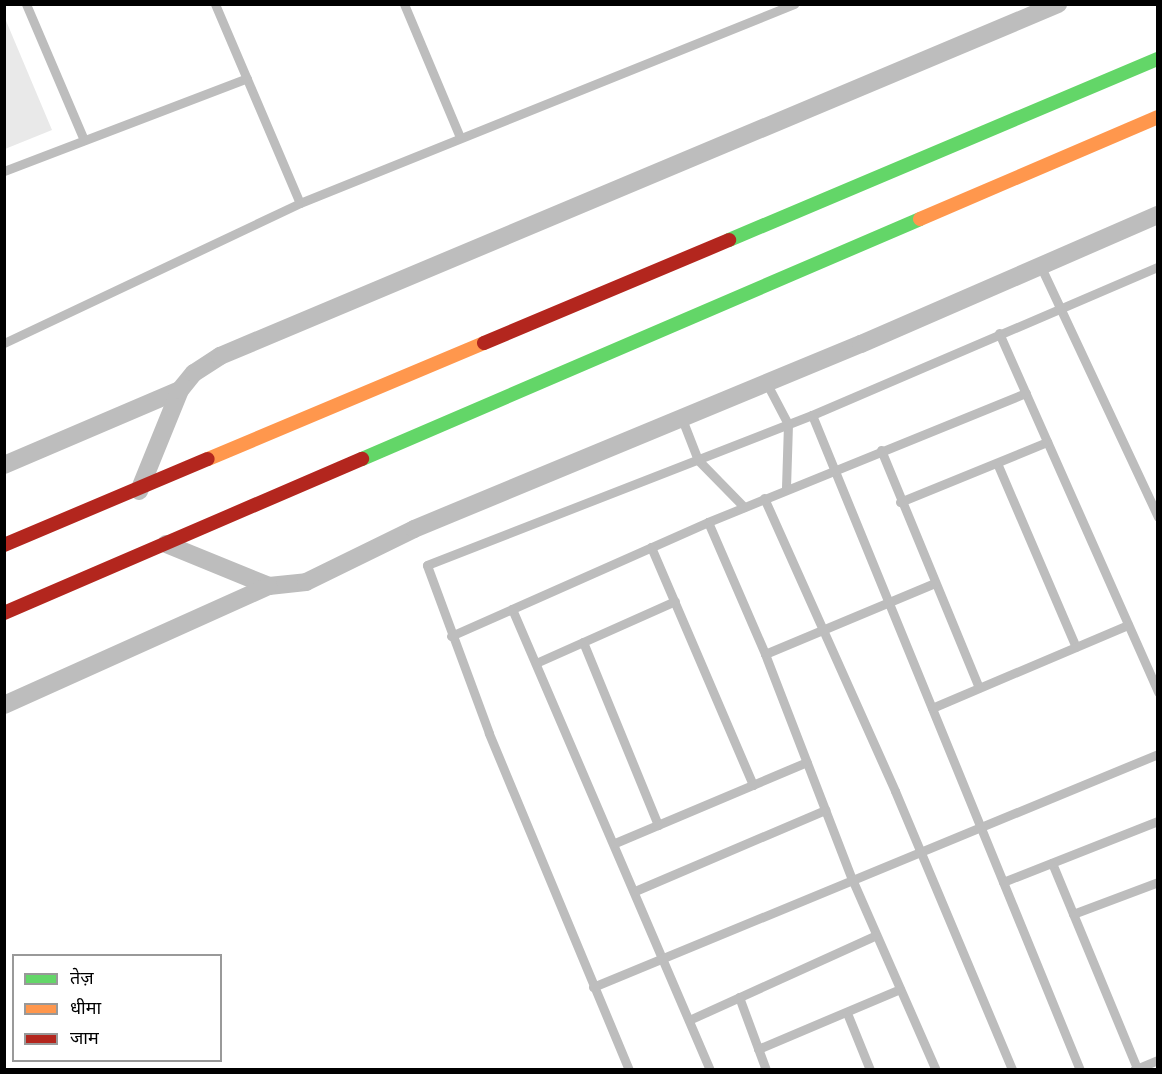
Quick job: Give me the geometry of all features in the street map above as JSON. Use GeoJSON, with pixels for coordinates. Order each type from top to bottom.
{"type":"FeatureCollection","features":[{"type":"Feature","properties":{"kind":"street"},"geometry":{"type":"LineString","coordinates":[[139,491],[180,390],[194,373],[220,356],[1058,4]]}},
{"type":"Feature","properties":{"kind":"street"},"geometry":{"type":"LineString","coordinates":[[4,545],[139,491],[1158,59]]}},
{"type":"Feature","properties":{"kind":"street"},"geometry":{"type":"LineString","coordinates":[[4,613],[1158,117]]}},
{"type":"Feature","properties":{"kind":"street"},"geometry":{"type":"LineString","coordinates":[[4,705],[268,586],[306,582],[414,529],[767,384],[1158,215]]}},
{"type":"Feature","properties":{"kind":"street"},"geometry":{"type":"LineString","coordinates":[[4,465],[180,390]]}},
{"type":"Feature","properties":{"kind":"street"},"geometry":{"type":"LineString","coordinates":[[166,544],[268,586]]}},
{"type":"Feature","properties":{"kind":"lane"},"geometry":{"type":"LineString","coordinates":[[26,4],[84,140]]}},
{"type":"Feature","properties":{"kind":"lane"},"geometry":{"type":"LineString","coordinates":[[215,4],[300,203]]}},
{"type":"Feature","properties":{"kind":"lane"},"geometry":{"type":"LineString","coordinates":[[404,4],[460,137]]}},
{"type":"Feature","properties":{"kind":"lane"},"geometry":{"type":"LineString","coordinates":[[4,343],[300,203],[794,4]]}},
{"type":"Feature","properties":{"kind":"lane"},"geometry":{"type":"LineString","coordinates":[[4,171],[247,78]]}},
{"type":"Feature","properties":{"kind":"lane"},"geometry":{"type":"LineString","coordinates":[[1040,265],[1154,499],[1158,517]]}},
{"type":"Feature","properties":{"kind":"lane"},"geometry":{"type":"LineString","coordinates":[[629,1070],[593,987],[451,636],[427,565],[812,415],[999,333],[1158,267]]}},
{"type":"Feature","properties":{"kind":"lane"},"geometry":{"type":"LineString","coordinates":[[999,333],[1158,692]]}},
{"type":"Feature","properties":{"kind":"lane"},"geometry":{"type":"LineString","coordinates":[[767,384],[788,424],[786,489]]}},
{"type":"Feature","properties":{"kind":"lane"},"geometry":{"type":"LineString","coordinates":[[451,636],[764,498],[1026,393]]}},
{"type":"Feature","properties":{"kind":"lane"},"geometry":{"type":"LineString","coordinates":[[812,415],[1080,1070]]}},
{"type":"Feature","properties":{"kind":"lane"},"geometry":{"type":"LineString","coordinates":[[681,419],[699,460],[744,507]]}},
{"type":"Feature","properties":{"kind":"lane"},"geometry":{"type":"LineString","coordinates":[[900,502],[1047,442]]}},
{"type":"Feature","properties":{"kind":"lane"},"geometry":{"type":"LineString","coordinates":[[881,450],[900,502],[980,688]]}},
{"type":"Feature","properties":{"kind":"lane"},"geometry":{"type":"LineString","coordinates":[[997,463],[1076,647]]}},
{"type":"Feature","properties":{"kind":"lane"},"geometry":{"type":"LineString","coordinates":[[764,498],[823,628],[1012,1070]]}},
{"type":"Feature","properties":{"kind":"lane"},"geometry":{"type":"LineString","coordinates":[[708,522],[765,654],[852,879],[936,1070]]}},
{"type":"Feature","properties":{"kind":"lane"},"geometry":{"type":"LineString","coordinates":[[651,547],[753,784]]}},
{"type":"Feature","properties":{"kind":"lane"},"geometry":{"type":"LineString","coordinates":[[765,654],[935,582]]}},
{"type":"Feature","properties":{"kind":"lane"},"geometry":{"type":"LineString","coordinates":[[536,663],[675,601]]}},
{"type":"Feature","properties":{"kind":"lane"},"geometry":{"type":"LineString","coordinates":[[512,609],[615,843],[710,1070]]}},
{"type":"Feature","properties":{"kind":"lane"},"geometry":{"type":"LineString","coordinates":[[932,708],[1128,625]]}},
{"type":"Feature","properties":{"kind":"lane"},"geometry":{"type":"LineString","coordinates":[[583,642],[658,825]]}},
{"type":"Feature","properties":{"kind":"lane"},"geometry":{"type":"LineString","coordinates":[[593,987],[918,851],[1158,754]]}},
{"type":"Feature","properties":{"kind":"lane"},"geometry":{"type":"LineString","coordinates":[[615,843],[807,762]]}},
{"type":"Feature","properties":{"kind":"lane"},"geometry":{"type":"LineString","coordinates":[[635,891],[825,810]]}},
{"type":"Feature","properties":{"kind":"lane"},"geometry":{"type":"LineString","coordinates":[[1003,882],[1158,821]]}},
{"type":"Feature","properties":{"kind":"lane"},"geometry":{"type":"LineString","coordinates":[[1052,863],[1135,1069],[1158,1060]]}},
{"type":"Feature","properties":{"kind":"lane"},"geometry":{"type":"LineString","coordinates":[[1073,914],[1158,882]]}},
{"type":"Feature","properties":{"kind":"lane"},"geometry":{"type":"LineString","coordinates":[[689,1020],[876,935]]}},
{"type":"Feature","properties":{"kind":"lane"},"geometry":{"type":"LineString","coordinates":[[758,1050],[900,989]]}},
{"type":"Feature","properties":{"kind":"lane"},"geometry":{"type":"LineString","coordinates":[[739,997],[766,1070]]}},
{"type":"Feature","properties":{"kind":"lane"},"geometry":{"type":"LineString","coordinates":[[847,1013],[870,1070]]}},
{"type":"Feature","properties":{"kind":"shaded area"},"geometry":{"type":"Polygon","coordinates":[[[4,16],[52,130],[5,149],[4,149],[4,16]]]}},
{"type":"Feature","properties":{"kind":"traffic: fast"},"geometry":{"type":"LineString","coordinates":[[729,240],[1158,59]]}},
{"type":"Feature","properties":{"kind":"traffic: fast"},"geometry":{"type":"LineString","coordinates":[[362,459],[920,219]]}},
{"type":"Feature","properties":{"kind":"traffic: slow"},"geometry":{"type":"LineString","coordinates":[[920,219],[1158,117]]}},
{"type":"Feature","properties":{"kind":"traffic: slow"},"geometry":{"type":"LineString","coordinates":[[208,459],[484,343]]}},
{"type":"Feature","properties":{"kind":"traffic: jam"},"geometry":{"type":"LineString","coordinates":[[484,343],[729,240]]}},
{"type":"Feature","properties":{"kind":"traffic: jam"},"geometry":{"type":"LineString","coordinates":[[4,545],[208,459]]}},
{"type":"Feature","properties":{"kind":"traffic: jam"},"geometry":{"type":"LineString","coordinates":[[4,613],[362,459]]}}]}
